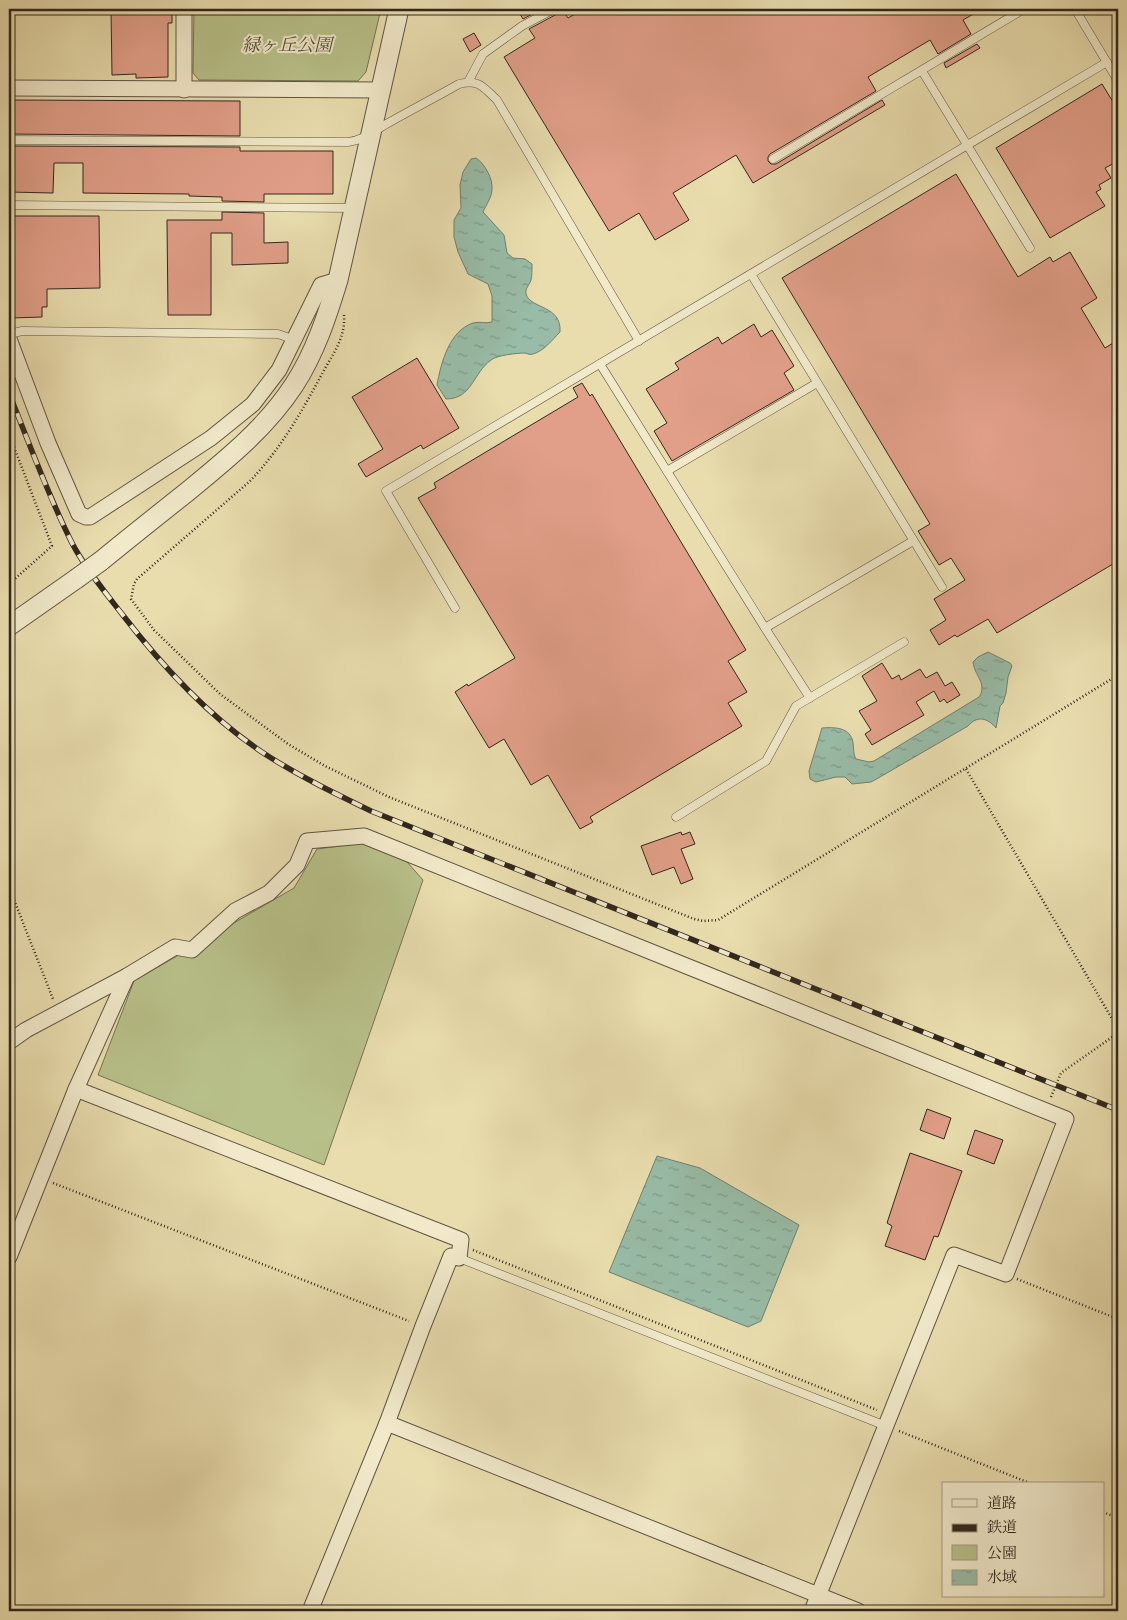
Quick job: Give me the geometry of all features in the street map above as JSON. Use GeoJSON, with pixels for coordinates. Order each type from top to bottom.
{"type":"FeatureCollection","features":[{"type":"Feature","properties":{"kind":"street"},"geometry":{"type":"LineString","coordinates":[[184,9],[184,90]]}},
{"type":"Feature","properties":{"kind":"street"},"geometry":{"type":"LineString","coordinates":[[9,626],[100,561],[238,450],[275,412],[295,385],[316,345],[338,280],[399,9]]}},
{"type":"Feature","properties":{"kind":"street"},"geometry":{"type":"LineString","coordinates":[[9,88],[380,90]]}},
{"type":"Feature","properties":{"kind":"street"},"geometry":{"type":"LineString","coordinates":[[9,339],[48,443],[79,514],[90,517],[211,438],[253,404],[279,370],[321,285],[338,280]]}},
{"type":"Feature","properties":{"kind":"street"},"geometry":{"type":"LineString","coordinates":[[9,1042],[58,1012],[127,976],[174,947],[192,950],[235,911],[270,893],[297,864],[307,841],[364,836],[1066,1120],[1006,1274],[954,1254],[812,1611]]}},
{"type":"Feature","properties":{"kind":"street"},"geometry":{"type":"LineString","coordinates":[[9,1257],[76,1089],[127,976]]}},
{"type":"Feature","properties":{"kind":"street"},"geometry":{"type":"LineString","coordinates":[[76,1089],[461,1240],[459,1252],[451,1256],[422,1326],[387,1423],[310,1611]]}},
{"type":"Feature","properties":{"kind":"street"},"geometry":{"type":"LineString","coordinates":[[387,1423],[858,1611]]}},
{"type":"Feature","properties":{"kind":"lane"},"geometry":{"type":"LineString","coordinates":[[468,82],[483,54],[522,26],[554,9]]}},
{"type":"Feature","properties":{"kind":"lane"},"geometry":{"type":"LineString","coordinates":[[773,159],[1024,9]]}},
{"type":"Feature","properties":{"kind":"lane"},"geometry":{"type":"LineString","coordinates":[[1075,9],[1118,81]]}},
{"type":"Feature","properties":{"kind":"lane"},"geometry":{"type":"LineString","coordinates":[[454,608],[386,491],[1107,62]]}},
{"type":"Feature","properties":{"kind":"lane"},"geometry":{"type":"LineString","coordinates":[[922,70],[1030,248]]}},
{"type":"Feature","properties":{"kind":"lane"},"geometry":{"type":"LineString","coordinates":[[9,140],[357,141],[459,84],[468,82],[479,83],[497,100],[639,341]]}},
{"type":"Feature","properties":{"kind":"lane"},"geometry":{"type":"LineString","coordinates":[[9,205],[355,208]]}},
{"type":"Feature","properties":{"kind":"lane"},"geometry":{"type":"LineString","coordinates":[[751,274],[942,587]]}},
{"type":"Feature","properties":{"kind":"lane"},"geometry":{"type":"LineString","coordinates":[[9,334],[22,331],[278,334],[295,340]]}},
{"type":"Feature","properties":{"kind":"lane"},"geometry":{"type":"LineString","coordinates":[[600,364],[810,698]]}},
{"type":"Feature","properties":{"kind":"lane"},"geometry":{"type":"LineString","coordinates":[[667,471],[818,383]]}},
{"type":"Feature","properties":{"kind":"lane"},"geometry":{"type":"LineString","coordinates":[[765,628],[913,540]]}},
{"type":"Feature","properties":{"kind":"lane"},"geometry":{"type":"LineString","coordinates":[[676,816],[766,761],[796,706],[904,642]]}},
{"type":"Feature","properties":{"kind":"lane"},"geometry":{"type":"LineString","coordinates":[[459,1252],[888,1420]]}},
{"type":"Feature","properties":{"kind":"path"},"geometry":{"type":"LineString","coordinates":[[345,326],[335,354],[281,445],[265,466],[137,579],[131,599],[154,630],[220,694],[288,744],[325,766],[389,797],[702,921],[718,920],[1118,675]]}},
{"type":"Feature","properties":{"kind":"path"},"geometry":{"type":"LineString","coordinates":[[9,434],[52,546],[9,584]]}},
{"type":"Feature","properties":{"kind":"path"},"geometry":{"type":"LineString","coordinates":[[966,769],[1118,1029]]}},
{"type":"Feature","properties":{"kind":"path"},"geometry":{"type":"LineString","coordinates":[[9,887],[58,1012]]}},
{"type":"Feature","properties":{"kind":"path"},"geometry":{"type":"LineString","coordinates":[[1045,1111],[1061,1073],[1118,1033]]}},
{"type":"Feature","properties":{"kind":"path"},"geometry":{"type":"LineString","coordinates":[[41,1178],[422,1326]]}},
{"type":"Feature","properties":{"kind":"path"},"geometry":{"type":"LineString","coordinates":[[459,1252],[888,1420],[1028,1482]]}},
{"type":"Feature","properties":{"kind":"path"},"geometry":{"type":"LineString","coordinates":[[1006,1274],[1118,1319]]}},
{"type":"Feature","properties":{"kind":"path"},"geometry":{"type":"LineString","coordinates":[[1104,1512],[1118,1518]]}},
{"type":"Feature","properties":{"kind":"green space","name":"緑ヶ丘公園"},"geometry":{"type":"Polygon","coordinates":[[[194,9],[381,9],[366,72],[358,81],[199,80],[193,73],[194,9]]]}},
{"type":"Feature","properties":{"kind":"green space"},"geometry":{"type":"Polygon","coordinates":[[[363,843],[407,862],[423,880],[324,1165],[98,1075],[134,981],[294,888],[317,849],[363,843]]]}},
{"type":"Feature","properties":{"kind":"water"},"geometry":{"type":"Polygon","coordinates":[[[476,158],[490,176],[492,185],[491,195],[483,212],[504,235],[507,253],[513,258],[525,259],[532,264],[531,278],[526,294],[529,299],[556,317],[560,332],[548,345],[537,353],[513,354],[494,358],[485,365],[467,390],[455,398],[446,399],[437,385],[444,358],[452,340],[465,327],[473,323],[492,322],[492,296],[488,284],[468,274],[458,252],[454,237],[454,220],[461,208],[460,185],[463,172],[471,159],[476,158]]]}},
{"type":"Feature","properties":{"kind":"water"},"geometry":{"type":"Polygon","coordinates":[[[988,652],[1010,663],[1012,666],[1003,703],[1000,706],[996,728],[986,720],[975,720],[968,726],[871,782],[852,784],[845,777],[836,777],[816,782],[810,779],[809,771],[822,728],[837,728],[845,731],[852,738],[856,759],[869,762],[874,761],[979,697],[982,688],[973,662],[988,652]]]}},
{"type":"Feature","properties":{"kind":"water"},"geometry":{"type":"Polygon","coordinates":[[[657,1156],[700,1168],[799,1225],[761,1321],[748,1327],[609,1272],[657,1156]]]}},
{"type":"Feature","properties":{"kind":"building"},"geometry":{"type":"Polygon","coordinates":[[[172,9],[172,23],[168,23],[168,77],[136,78],[136,74],[112,75],[111,10],[172,9]]]}},
{"type":"Feature","properties":{"kind":"building"},"geometry":{"type":"Polygon","coordinates":[[[517,9],[542,9],[523,19],[517,9]]]}},
{"type":"Feature","properties":{"kind":"building"},"geometry":{"type":"Polygon","coordinates":[[[560,9],[568,18],[584,9],[982,9],[963,20],[971,34],[938,54],[930,40],[868,77],[876,91],[770,154],[768,161],[771,164],[776,164],[882,100],[885,105],[753,183],[736,155],[673,193],[689,220],[655,240],[639,213],[609,231],[504,57],[535,38],[529,29],[557,14],[560,9]]]}},
{"type":"Feature","properties":{"kind":"building"},"geometry":{"type":"Polygon","coordinates":[[[474,33],[481,45],[470,52],[463,39],[474,33]]]}},
{"type":"Feature","properties":{"kind":"building"},"geometry":{"type":"Polygon","coordinates":[[[977,44],[980,48],[946,68],[944,63],[977,44]]]}},
{"type":"Feature","properties":{"kind":"building"},"geometry":{"type":"Polygon","coordinates":[[[1102,84],[1118,110],[1118,161],[1105,168],[1111,178],[1099,185],[1101,189],[1096,192],[1105,206],[1050,238],[996,148],[1102,84]]]}},
{"type":"Feature","properties":{"kind":"building"},"geometry":{"type":"Polygon","coordinates":[[[9,100],[240,101],[240,136],[9,134],[9,100]]]}},
{"type":"Feature","properties":{"kind":"building"},"geometry":{"type":"Polygon","coordinates":[[[9,146],[240,147],[240,151],[333,151],[333,194],[264,194],[264,202],[222,201],[222,197],[189,196],[189,194],[83,193],[83,163],[54,163],[53,193],[9,192],[9,146]]]}},
{"type":"Feature","properties":{"kind":"building"},"geometry":{"type":"Polygon","coordinates":[[[956,174],[1018,277],[1050,257],[1053,262],[1070,252],[1097,298],[1081,308],[1105,348],[1118,340],[1118,561],[997,633],[988,619],[939,645],[930,630],[946,620],[934,599],[965,580],[951,558],[939,565],[918,531],[930,524],[782,278],[956,174]]]}},
{"type":"Feature","properties":{"kind":"building"},"geometry":{"type":"Polygon","coordinates":[[[222,212],[264,213],[264,243],[288,242],[288,263],[232,265],[232,233],[211,233],[211,315],[168,315],[167,220],[222,220],[222,212]]]}},
{"type":"Feature","properties":{"kind":"building"},"geometry":{"type":"Polygon","coordinates":[[[9,216],[99,216],[100,288],[47,289],[47,307],[42,307],[42,317],[11,318],[9,309],[9,216]]]}},
{"type":"Feature","properties":{"kind":"building"},"geometry":{"type":"Polygon","coordinates":[[[754,324],[761,337],[772,330],[794,366],[784,373],[794,390],[672,461],[654,431],[667,423],[646,389],[679,369],[675,363],[718,337],[722,344],[754,324]]]}},
{"type":"Feature","properties":{"kind":"building"},"geometry":{"type":"Polygon","coordinates":[[[417,358],[459,428],[423,449],[421,445],[366,477],[358,464],[383,449],[352,397],[417,358]]]}},
{"type":"Feature","properties":{"kind":"building"},"geometry":{"type":"Polygon","coordinates":[[[582,383],[590,396],[592,394],[746,650],[728,661],[747,692],[728,703],[742,726],[590,817],[593,822],[580,829],[548,775],[531,785],[504,739],[489,748],[455,692],[515,658],[418,498],[436,488],[434,483],[578,397],[573,388],[582,383]]]}},
{"type":"Feature","properties":{"kind":"building"},"geometry":{"type":"Polygon","coordinates":[[[882,663],[892,679],[899,675],[901,680],[920,669],[926,678],[937,672],[945,686],[952,682],[960,695],[947,703],[944,699],[940,702],[934,691],[916,702],[924,715],[872,745],[865,734],[871,730],[859,711],[877,701],[862,676],[882,663]]]}},
{"type":"Feature","properties":{"kind":"building"},"geometry":{"type":"Polygon","coordinates":[[[681,832],[682,835],[690,832],[695,844],[681,849],[693,879],[681,884],[674,867],[652,875],[641,846],[681,832]]]}},
{"type":"Feature","properties":{"kind":"building"},"geometry":{"type":"Polygon","coordinates":[[[927,1109],[951,1118],[944,1139],[920,1130],[927,1109]]]}},
{"type":"Feature","properties":{"kind":"building"},"geometry":{"type":"Polygon","coordinates":[[[975,1130],[1003,1140],[994,1164],[967,1154],[975,1130]]]}},
{"type":"Feature","properties":{"kind":"building"},"geometry":{"type":"Polygon","coordinates":[[[910,1153],[962,1171],[938,1237],[934,1236],[925,1260],[885,1246],[892,1226],[887,1223],[910,1153]]]}},
{"type":"Feature","properties":{"kind":"railway"},"geometry":{"type":"LineString","coordinates":[[9,393],[55,506],[72,543],[89,571],[137,634],[189,691],[227,726],[268,756],[332,792],[371,811],[1118,1110]]}}]}
